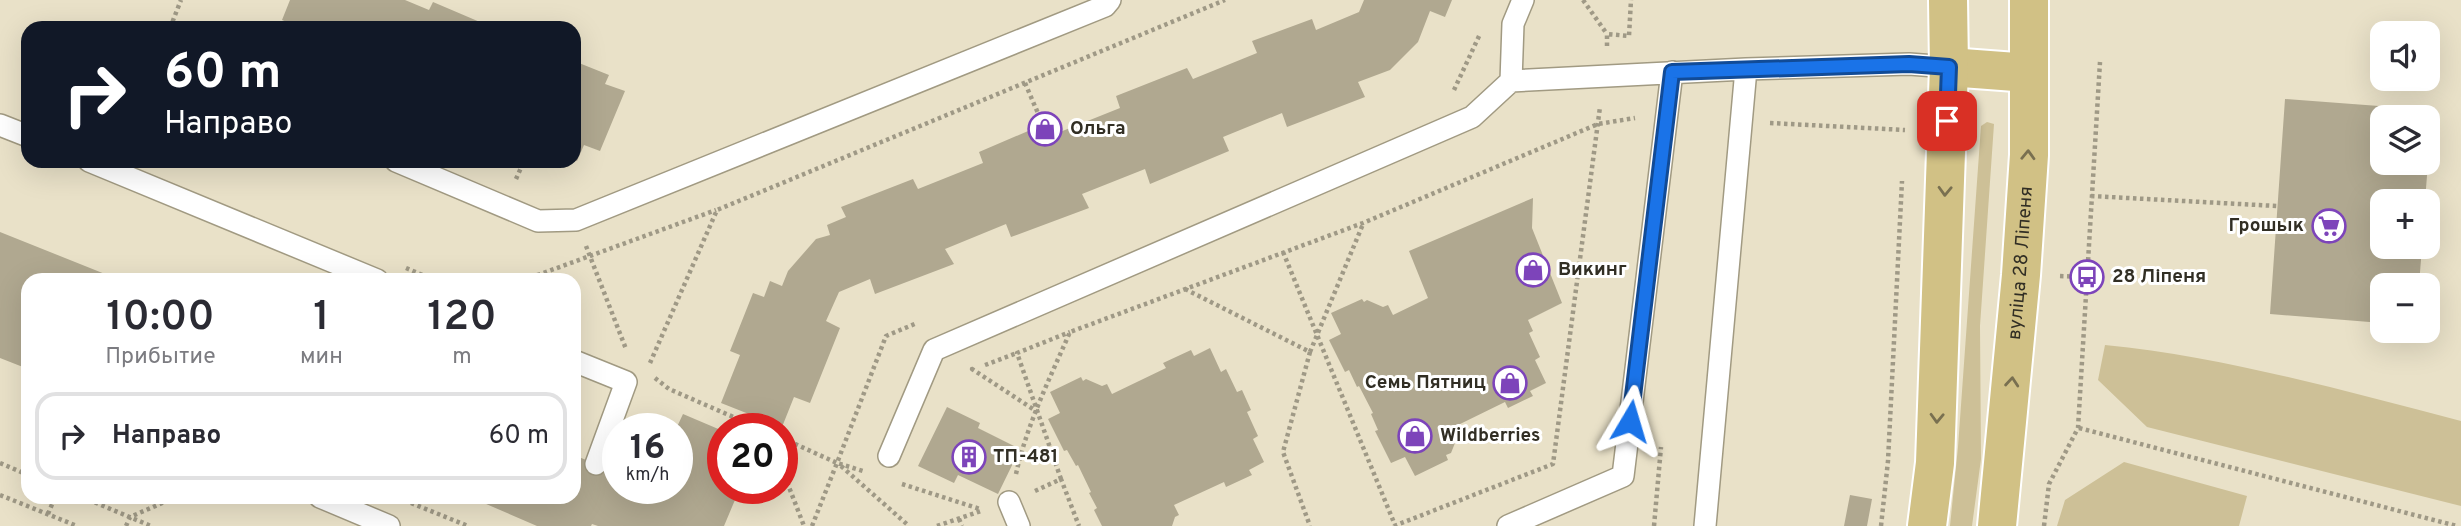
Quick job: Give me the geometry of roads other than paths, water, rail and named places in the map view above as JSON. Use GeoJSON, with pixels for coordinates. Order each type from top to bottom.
{"type":"FeatureCollection","features":[{"type":"Feature","properties":{"kind":"main road"},"geometry":{"type":"LineString","coordinates":[[1927,526],[1936,463],[1949,67],[1948,0]]}},
{"type":"Feature","properties":{"kind":"main road","name":"вуліца 28 Ліпеня"},"geometry":{"type":"LineString","coordinates":[[1997,526],[2004,474],[2029,155],[2029,0]]}},
{"type":"Feature","properties":{"kind":"main road"},"geometry":{"type":"LineString","coordinates":[[1949,67],[2029,74]]}},
{"type":"Feature","properties":{"kind":"lane"},"geometry":{"type":"LineString","coordinates":[[413,168],[538,221],[576,220],[1105,6],[1110,0]]}},
{"type":"Feature","properties":{"kind":"lane"},"geometry":{"type":"LineString","coordinates":[[1511,81],[1513,24],[1523,0]]}},
{"type":"Feature","properties":{"kind":"lane"},"geometry":{"type":"LineString","coordinates":[[889,456],[934,350],[1472,117],[1511,81],[1746,68],[1909,64],[1949,67]]}},
{"type":"Feature","properties":{"kind":"lane"},"geometry":{"type":"LineString","coordinates":[[1705,526],[1746,68]]}},
{"type":"Feature","properties":{"kind":"lane"},"geometry":{"type":"LineString","coordinates":[[1508,526],[1623,476],[1672,72]]}},
{"type":"Feature","properties":{"kind":"lane"},"geometry":{"type":"LineString","coordinates":[[0,125],[21,133]]}},
{"type":"Feature","properties":{"kind":"lane"},"geometry":{"type":"LineString","coordinates":[[105,168],[344,273]]}},
{"type":"Feature","properties":{"kind":"lane"},"geometry":{"type":"LineString","coordinates":[[581,364],[626,382],[596,464]]}},
{"type":"Feature","properties":{"kind":"lane"},"geometry":{"type":"LineString","coordinates":[[1009,502],[1018,526]]}},
{"type":"Feature","properties":{"kind":"lane"},"geometry":{"type":"LineString","coordinates":[[337,504],[389,526]]}},
{"type":"Feature","properties":{"kind":"place","name":"Ольга"},"geometry":{"type":"Point","coordinates":[1045,129]}},
{"type":"Feature","properties":{"kind":"place","name":"Грошык"},"geometry":{"type":"Point","coordinates":[2329,226]}},
{"type":"Feature","properties":{"kind":"place","name":"Викинг"},"geometry":{"type":"Point","coordinates":[1533,270]}},
{"type":"Feature","properties":{"kind":"place","name":"28 Ліпеня"},"geometry":{"type":"Point","coordinates":[2087,277]}},
{"type":"Feature","properties":{"kind":"place","name":"Семь Пятниц"},"geometry":{"type":"Point","coordinates":[1510,383]}},
{"type":"Feature","properties":{"kind":"place","name":"Wildberries"},"geometry":{"type":"Point","coordinates":[1415,436]}},
{"type":"Feature","properties":{"kind":"place","name":"ТП-481"},"geometry":{"type":"Point","coordinates":[969,457]}}]}
